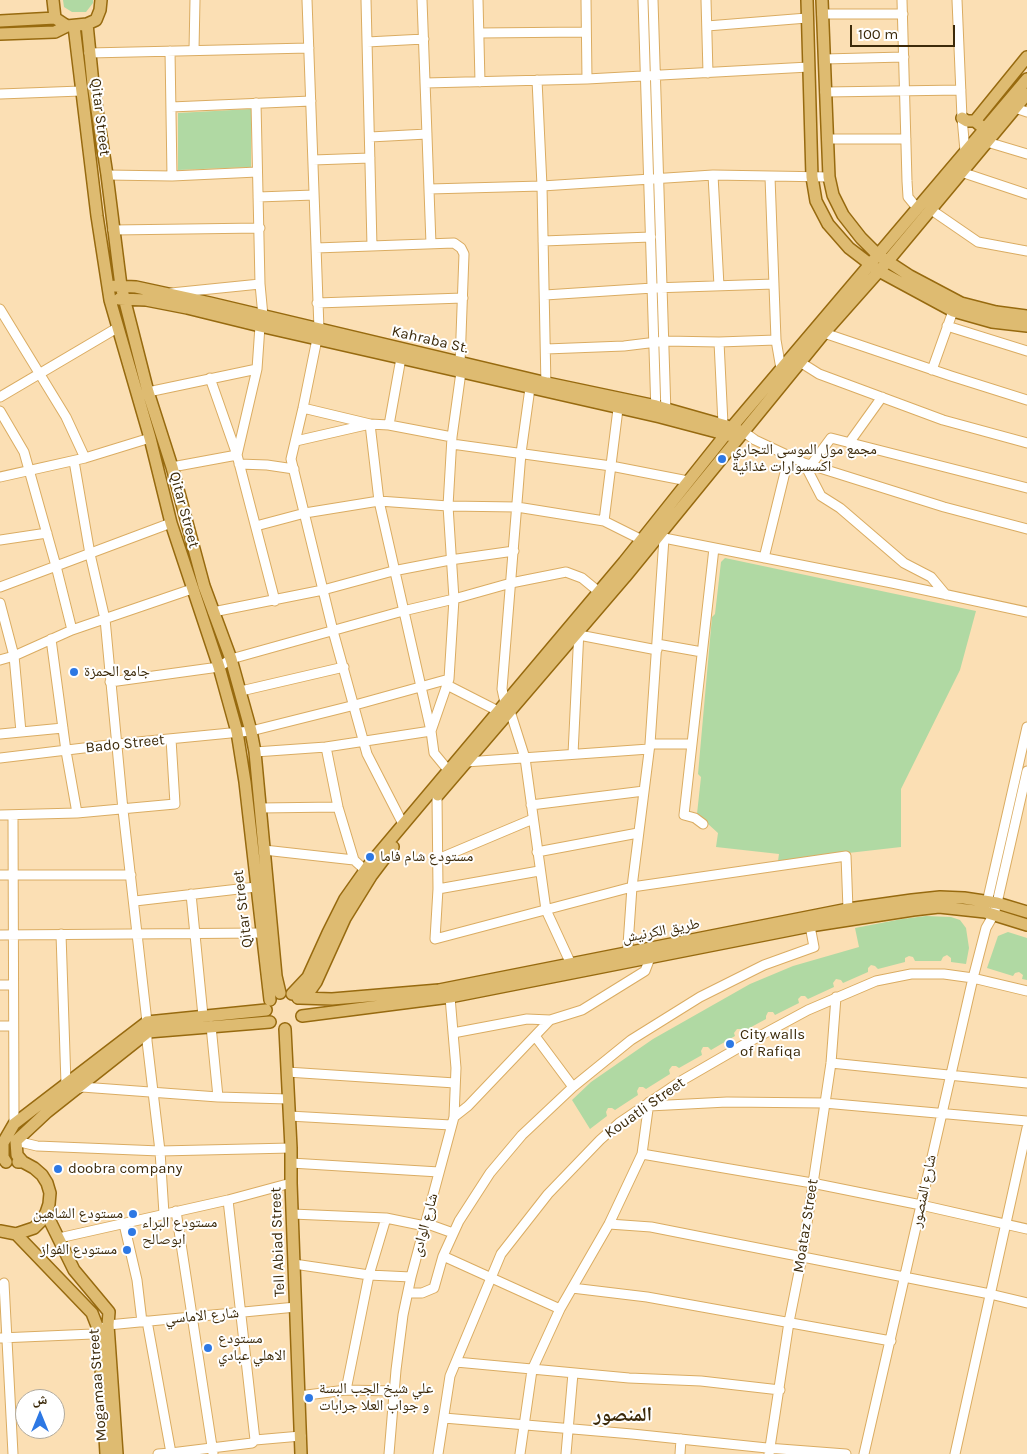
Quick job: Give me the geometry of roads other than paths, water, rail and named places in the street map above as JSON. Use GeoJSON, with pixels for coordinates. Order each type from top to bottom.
{"type":"FeatureCollection","features":[{"type":"Feature","properties":{"kind":"main road"},"geometry":{"type":"LineString","coordinates":[[53,0],[55,18]]}},
{"type":"Feature","properties":{"kind":"main road"},"geometry":{"type":"LineString","coordinates":[[0,34],[55,32],[71,26],[87,24],[96,20],[101,0]]}},
{"type":"Feature","properties":{"kind":"main road"},"geometry":{"type":"LineString","coordinates":[[807,0],[812,177],[816,201],[828,224],[849,248],[961,303],[996,312],[1027,316]]}},
{"type":"Feature","properties":{"kind":"main road"},"geometry":{"type":"LineString","coordinates":[[822,0],[829,177],[833,195],[844,215],[878,263],[953,311],[992,322],[1027,326]]}},
{"type":"Feature","properties":{"kind":"main road"},"geometry":{"type":"LineString","coordinates":[[0,21],[55,18],[71,26]]}},
{"type":"Feature","properties":{"kind":"main road","name":"Qitar Street"},"geometry":{"type":"LineString","coordinates":[[87,24],[120,286],[148,392],[172,467],[185,520],[213,612],[231,659],[251,731],[255,752],[276,976],[280,993]]}},
{"type":"Feature","properties":{"kind":"main road","name":"Qitar Street"},"geometry":{"type":"LineString","coordinates":[[71,26],[110,300],[150,438],[171,523],[219,667],[237,732],[245,782],[268,1005]]}},
{"type":"Feature","properties":{"kind":"main road"},"geometry":{"type":"LineString","coordinates":[[975,121],[1027,57]]}},
{"type":"Feature","properties":{"kind":"main road"},"geometry":{"type":"LineString","coordinates":[[295,996],[308,977],[345,899],[365,870],[448,770],[504,708],[599,592],[660,531],[741,435],[824,333],[918,208],[1027,79]]}},
{"type":"Feature","properties":{"kind":"main road"},"geometry":{"type":"LineString","coordinates":[[660,531],[688,482],[727,428],[930,209],[1027,94]]}},
{"type":"Feature","properties":{"kind":"main road"},"geometry":{"type":"LineString","coordinates":[[962,118],[968,121],[975,121],[984,129]]}},
{"type":"Feature","properties":{"kind":"main road"},"geometry":{"type":"LineString","coordinates":[[91,167],[106,170]]}},
{"type":"Feature","properties":{"kind":"main road"},"geometry":{"type":"LineString","coordinates":[[97,216],[111,213]]}},
{"type":"Feature","properties":{"kind":"main road","name":"Kahraba St."},"geometry":{"type":"LineString","coordinates":[[108,287],[120,286],[165,293],[262,321],[661,412],[727,428],[741,435]]}},
{"type":"Feature","properties":{"kind":"main road","name":"Kahraba St."},"geometry":{"type":"LineString","coordinates":[[110,300],[124,298],[146,300],[262,321]]}},
{"type":"Feature","properties":{"kind":"main road","name":"Kahraba St."},"geometry":{"type":"LineString","coordinates":[[317,334],[401,358],[460,367],[530,388],[546,387],[618,409],[661,412]]}},
{"type":"Feature","properties":{"kind":"main road"},"geometry":{"type":"LineString","coordinates":[[24,1162],[3,1163],[3,1143],[14,1124],[43,1108],[148,1027],[268,1005],[280,993],[295,996],[309,992],[316,982],[345,918],[371,876],[466,762],[504,708],[579,633],[646,543]]}},
{"type":"Feature","properties":{"kind":"main road"},"geometry":{"type":"LineString","coordinates":[[250,834],[262,833]]}},
{"type":"Feature","properties":{"kind":"main road","name":"طريق الكرنيش"},"geometry":{"type":"LineString","coordinates":[[302,1016],[450,997],[848,909],[940,897],[991,908],[1027,925]]}},
{"type":"Feature","properties":{"kind":"main road","name":"طريق الكرنيش"},"geometry":{"type":"LineString","coordinates":[[295,996],[332,999],[439,990],[571,964],[627,958],[650,958],[810,926],[939,907],[991,908],[1027,912]]}},
{"type":"Feature","properties":{"kind":"main road"},"geometry":{"type":"LineString","coordinates":[[148,1027],[211,1026],[270,1022],[278,1028],[285,1029],[295,1025],[302,1016],[302,1006],[295,996]]}},
{"type":"Feature","properties":{"kind":"main road"},"geometry":{"type":"LineString","coordinates":[[268,1005],[270,1022]]}},
{"type":"Feature","properties":{"kind":"main road","name":"Tell Abiad Street"},"geometry":{"type":"LineString","coordinates":[[285,1029],[291,1148],[301,1454]]}},
{"type":"Feature","properties":{"kind":"main road"},"geometry":{"type":"LineString","coordinates":[[0,1231],[16,1234],[34,1228],[46,1214],[50,1193],[47,1184],[42,1175],[17,1155],[16,1141],[43,1108]]}},
{"type":"Feature","properties":{"kind":"main road","name":"Mogamaa Street"},"geometry":{"type":"LineString","coordinates":[[46,1214],[74,1270],[109,1312],[104,1328],[106,1454]]}},
{"type":"Feature","properties":{"kind":"main road","name":"Mogamaa Street"},"geometry":{"type":"LineString","coordinates":[[16,1234],[104,1328],[117,1454]]}},
{"type":"Feature","properties":{"kind":"street"},"geometry":{"type":"LineString","coordinates":[[194,50],[195,0]]}},
{"type":"Feature","properties":{"kind":"street"},"geometry":{"type":"LineString","coordinates":[[307,0],[316,248],[317,334],[292,459],[333,631],[367,754],[403,824]]}},
{"type":"Feature","properties":{"kind":"street"},"geometry":{"type":"LineString","coordinates":[[366,0],[372,246]]}},
{"type":"Feature","properties":{"kind":"street"},"geometry":{"type":"LineString","coordinates":[[422,0],[431,244]]}},
{"type":"Feature","properties":{"kind":"street"},"geometry":{"type":"LineString","coordinates":[[478,0],[480,82]]}},
{"type":"Feature","properties":{"kind":"street"},"geometry":{"type":"LineString","coordinates":[[586,0],[587,79]]}},
{"type":"Feature","properties":{"kind":"street"},"geometry":{"type":"LineString","coordinates":[[642,0],[654,342],[661,412]]}},
{"type":"Feature","properties":{"kind":"street"},"geometry":{"type":"LineString","coordinates":[[653,0],[665,341],[661,412]]}},
{"type":"Feature","properties":{"kind":"street"},"geometry":{"type":"LineString","coordinates":[[706,0],[708,73]]}},
{"type":"Feature","properties":{"kind":"street"},"geometry":{"type":"LineString","coordinates":[[902,0],[908,197],[918,208]]}},
{"type":"Feature","properties":{"kind":"street"},"geometry":{"type":"LineString","coordinates":[[957,0],[960,90],[965,151]]}},
{"type":"Feature","properties":{"kind":"street"},"geometry":{"type":"LineString","coordinates":[[822,14],[903,14]]}},
{"type":"Feature","properties":{"kind":"street"},"geometry":{"type":"LineString","coordinates":[[707,26],[807,18]]}},
{"type":"Feature","properties":{"kind":"street"},"geometry":{"type":"LineString","coordinates":[[478,34],[586,32]]}},
{"type":"Feature","properties":{"kind":"street"},"geometry":{"type":"LineString","coordinates":[[367,42],[424,39]]}},
{"type":"Feature","properties":{"kind":"street"},"geometry":{"type":"LineString","coordinates":[[90,53],[309,48]]}},
{"type":"Feature","properties":{"kind":"street"},"geometry":{"type":"LineString","coordinates":[[170,51],[172,176]]}},
{"type":"Feature","properties":{"kind":"street"},"geometry":{"type":"LineString","coordinates":[[824,58],[904,57]]}},
{"type":"Feature","properties":{"kind":"street"},"geometry":{"type":"LineString","coordinates":[[425,83],[645,77],[809,67]]}},
{"type":"Feature","properties":{"kind":"street"},"geometry":{"type":"LineString","coordinates":[[537,80],[542,186],[546,387]]}},
{"type":"Feature","properties":{"kind":"street"},"geometry":{"type":"LineString","coordinates":[[825,92],[960,90]]}},
{"type":"Feature","properties":{"kind":"street"},"geometry":{"type":"LineString","coordinates":[[0,94],[81,91]]}},
{"type":"Feature","properties":{"kind":"street"},"geometry":{"type":"LineString","coordinates":[[171,107],[311,101]]}},
{"type":"Feature","properties":{"kind":"street"},"geometry":{"type":"LineString","coordinates":[[238,460],[257,369],[262,321],[256,103]]}},
{"type":"Feature","properties":{"kind":"street"},"geometry":{"type":"LineString","coordinates":[[1015,108],[1027,112]]}},
{"type":"Feature","properties":{"kind":"street"},"geometry":{"type":"LineString","coordinates":[[370,138],[427,134]]}},
{"type":"Feature","properties":{"kind":"street"},"geometry":{"type":"LineString","coordinates":[[827,139],[906,139]]}},
{"type":"Feature","properties":{"kind":"street"},"geometry":{"type":"LineString","coordinates":[[987,142],[1027,154]]}},
{"type":"Feature","properties":{"kind":"street"},"geometry":{"type":"LineString","coordinates":[[313,160],[370,158]]}},
{"type":"Feature","properties":{"kind":"street"},"geometry":{"type":"LineString","coordinates":[[106,170],[172,176],[257,172]]}},
{"type":"Feature","properties":{"kind":"street"},"geometry":{"type":"LineString","coordinates":[[961,172],[1027,194]]}},
{"type":"Feature","properties":{"kind":"street"},"geometry":{"type":"LineString","coordinates":[[429,189],[542,186],[713,175],[829,177]]}},
{"type":"Feature","properties":{"kind":"street"},"geometry":{"type":"LineString","coordinates":[[713,175],[719,286]]}},
{"type":"Feature","properties":{"kind":"street"},"geometry":{"type":"LineString","coordinates":[[770,177],[776,340],[781,369]]}},
{"type":"Feature","properties":{"kind":"street"},"geometry":{"type":"LineString","coordinates":[[258,197],[314,195]]}},
{"type":"Feature","properties":{"kind":"street"},"geometry":{"type":"LineString","coordinates":[[930,209],[978,242],[1027,251]]}},
{"type":"Feature","properties":{"kind":"street"},"geometry":{"type":"LineString","coordinates":[[113,230],[260,228]]}},
{"type":"Feature","properties":{"kind":"street"},"geometry":{"type":"LineString","coordinates":[[543,241],[651,237]]}},
{"type":"Feature","properties":{"kind":"street"},"geometry":{"type":"LineString","coordinates":[[316,248],[454,243],[461,248],[464,254],[460,367],[452,440],[448,506],[454,600],[448,682],[431,731]]}},
{"type":"Feature","properties":{"kind":"street"},"geometry":{"type":"LineString","coordinates":[[165,293],[260,284]]}},
{"type":"Feature","properties":{"kind":"street"},"geometry":{"type":"LineString","coordinates":[[544,295],[662,287],[774,284]]}},
{"type":"Feature","properties":{"kind":"street"},"geometry":{"type":"LineString","coordinates":[[317,303],[463,298]]}},
{"type":"Feature","properties":{"kind":"street"},"geometry":{"type":"LineString","coordinates":[[0,309],[66,417],[84,458]]}},
{"type":"Feature","properties":{"kind":"street"},"geometry":{"type":"LineString","coordinates":[[932,370],[953,311]]}},
{"type":"Feature","properties":{"kind":"street"},"geometry":{"type":"LineString","coordinates":[[947,326],[1027,351]]}},
{"type":"Feature","properties":{"kind":"street"},"geometry":{"type":"LineString","coordinates":[[0,397],[117,328]]}},
{"type":"Feature","properties":{"kind":"street"},"geometry":{"type":"LineString","coordinates":[[824,333],[1027,400]]}},
{"type":"Feature","properties":{"kind":"street"},"geometry":{"type":"LineString","coordinates":[[546,349],[624,346],[665,341],[776,340]]}},
{"type":"Feature","properties":{"kind":"street"},"geometry":{"type":"LineString","coordinates":[[719,342],[727,428]]}},
{"type":"Feature","properties":{"kind":"street"},"geometry":{"type":"LineString","coordinates":[[389,425],[401,358]]}},
{"type":"Feature","properties":{"kind":"street"},"geometry":{"type":"LineString","coordinates":[[800,362],[819,374],[943,420],[1027,442]]}},
{"type":"Feature","properties":{"kind":"street"},"geometry":{"type":"LineString","coordinates":[[148,392],[257,369]]}},
{"type":"Feature","properties":{"kind":"street"},"geometry":{"type":"LineString","coordinates":[[210,378],[238,460],[275,601]]}},
{"type":"Feature","properties":{"kind":"street"},"geometry":{"type":"LineString","coordinates":[[530,388],[522,452],[502,689],[504,708],[525,758],[546,910],[571,964]]}},
{"type":"Feature","properties":{"kind":"street"},"geometry":{"type":"LineString","coordinates":[[849,442],[882,397]]}},
{"type":"Feature","properties":{"kind":"street"},"geometry":{"type":"LineString","coordinates":[[303,408],[370,424],[389,425],[452,440],[611,466],[688,482]]}},
{"type":"Feature","properties":{"kind":"street"},"geometry":{"type":"LineString","coordinates":[[604,521],[618,409]]}},
{"type":"Feature","properties":{"kind":"street"},"geometry":{"type":"LineString","coordinates":[[0,411],[24,452],[72,630]]}},
{"type":"Feature","properties":{"kind":"street"},"geometry":{"type":"LineString","coordinates":[[296,441],[370,424]]}},
{"type":"Feature","properties":{"kind":"street"},"geometry":{"type":"LineString","coordinates":[[370,424],[379,501],[393,571],[431,731],[434,753],[448,770]]}},
{"type":"Feature","properties":{"kind":"street"},"geometry":{"type":"LineString","coordinates":[[741,435],[807,464],[944,507],[1027,529]]}},
{"type":"Feature","properties":{"kind":"street"},"geometry":{"type":"LineString","coordinates":[[0,477],[84,458],[150,438]]}},
{"type":"Feature","properties":{"kind":"street"},"geometry":{"type":"LineString","coordinates":[[807,464],[831,438],[1027,488]]}},
{"type":"Feature","properties":{"kind":"street"},"geometry":{"type":"LineString","coordinates":[[764,558],[789,456]]}},
{"type":"Feature","properties":{"kind":"street"},"geometry":{"type":"LineString","coordinates":[[74,460],[90,554],[105,619],[123,810],[148,1027],[147,1041],[160,1151],[164,1214]]}},
{"type":"Feature","properties":{"kind":"street"},"geometry":{"type":"LineString","coordinates":[[172,467],[238,460],[294,469]]}},
{"type":"Feature","properties":{"kind":"street"},"geometry":{"type":"LineString","coordinates":[[807,464],[821,496],[840,508],[904,563],[932,577],[946,595]]}},
{"type":"Feature","properties":{"kind":"street"},"geometry":{"type":"LineString","coordinates":[[256,526],[305,513],[379,501],[448,506],[517,507],[604,521],[646,543]]}},
{"type":"Feature","properties":{"kind":"street"},"geometry":{"type":"LineString","coordinates":[[0,587],[171,523]]}},
{"type":"Feature","properties":{"kind":"street"},"geometry":{"type":"LineString","coordinates":[[627,958],[632,887],[650,747],[657,647],[660,531],[714,548],[1027,612]]}},
{"type":"Feature","properties":{"kind":"street"},"geometry":{"type":"LineString","coordinates":[[0,540],[47,533]]}},
{"type":"Feature","properties":{"kind":"street"},"geometry":{"type":"LineString","coordinates":[[703,824],[695,818],[684,815],[714,548]]}},
{"type":"Feature","properties":{"kind":"street"},"geometry":{"type":"LineString","coordinates":[[213,612],[275,601],[393,571],[450,560],[514,551]]}},
{"type":"Feature","properties":{"kind":"street"},"geometry":{"type":"LineString","coordinates":[[110,682],[219,667],[231,659],[403,611],[454,600],[511,583],[566,572],[582,578],[599,592]]}},
{"type":"Feature","properties":{"kind":"street"},"geometry":{"type":"LineString","coordinates":[[0,660],[14,656],[72,630],[192,589]]}},
{"type":"Feature","properties":{"kind":"street"},"geometry":{"type":"LineString","coordinates":[[0,603],[14,656],[21,732]]}},
{"type":"Feature","properties":{"kind":"street"},"geometry":{"type":"LineString","coordinates":[[573,754],[579,633],[657,647],[702,652]]}},
{"type":"Feature","properties":{"kind":"street"},"geometry":{"type":"LineString","coordinates":[[51,639],[66,751],[77,813]]}},
{"type":"Feature","properties":{"kind":"street"},"geometry":{"type":"LineString","coordinates":[[240,692],[344,667]]}},
{"type":"Feature","properties":{"kind":"street"},"geometry":{"type":"LineString","coordinates":[[448,682],[504,708]]}},
{"type":"Feature","properties":{"kind":"street","name":"Bado Street"},"geometry":{"type":"LineString","coordinates":[[0,758],[251,731],[421,687],[448,682]]}},
{"type":"Feature","properties":{"kind":"street","name":"شارع المنصور"},"geometry":{"type":"LineString","coordinates":[[864,1454],[891,1341],[941,1112],[991,908],[1027,727]]}},
{"type":"Feature","properties":{"kind":"street"},"geometry":{"type":"LineString","coordinates":[[0,734],[63,728]]}},
{"type":"Feature","properties":{"kind":"street"},"geometry":{"type":"LineString","coordinates":[[255,752],[326,747],[431,731]]}},
{"type":"Feature","properties":{"kind":"street"},"geometry":{"type":"LineString","coordinates":[[0,815],[77,813],[175,804],[171,740]]}},
{"type":"Feature","properties":{"kind":"street"},"geometry":{"type":"LineString","coordinates":[[466,762],[692,744]]}},
{"type":"Feature","properties":{"kind":"street"},"geometry":{"type":"LineString","coordinates":[[326,747],[338,807],[354,860],[365,870]]}},
{"type":"Feature","properties":{"kind":"street","name":"شارع المنصور"},"geometry":{"type":"LineString","coordinates":[[991,908],[1023,811],[1027,771]]}},
{"type":"Feature","properties":{"kind":"street"},"geometry":{"type":"LineString","coordinates":[[531,805],[644,791]]}},
{"type":"Feature","properties":{"kind":"street"},"geometry":{"type":"LineString","coordinates":[[437,796],[438,889],[435,939],[632,887],[846,856],[848,909]]}},
{"type":"Feature","properties":{"kind":"street"},"geometry":{"type":"LineString","coordinates":[[260,808],[338,807]]}},
{"type":"Feature","properties":{"kind":"street"},"geometry":{"type":"LineString","coordinates":[[12,815],[14,1124]]}},
{"type":"Feature","properties":{"kind":"street"},"geometry":{"type":"LineString","coordinates":[[438,859],[533,819]]}},
{"type":"Feature","properties":{"kind":"street"},"geometry":{"type":"LineString","coordinates":[[537,852],[638,833]]}},
{"type":"Feature","properties":{"kind":"street"},"geometry":{"type":"LineString","coordinates":[[264,850],[354,860]]}},
{"type":"Feature","properties":{"kind":"street"},"geometry":{"type":"LineString","coordinates":[[438,889],[540,871]]}},
{"type":"Feature","properties":{"kind":"street"},"geometry":{"type":"LineString","coordinates":[[0,875],[131,875]]}},
{"type":"Feature","properties":{"kind":"street"},"geometry":{"type":"LineString","coordinates":[[134,901],[256,887]]}},
{"type":"Feature","properties":{"kind":"street"},"geometry":{"type":"LineString","coordinates":[[190,894],[203,1016]]}},
{"type":"Feature","properties":{"kind":"street"},"geometry":{"type":"LineString","coordinates":[[408,1293],[422,1293],[434,1288],[443,1256],[459,1220],[490,1173],[522,1134],[573,1087],[631,1040],[700,997],[764,965],[814,947],[810,926]]}},
{"type":"Feature","properties":{"kind":"street"},"geometry":{"type":"LineString","coordinates":[[0,935],[261,933]]}},
{"type":"Feature","properties":{"kind":"street"},"geometry":{"type":"LineString","coordinates":[[61,934],[71,1086],[218,1097],[288,1099]]}},
{"type":"Feature","properties":{"kind":"street"},"geometry":{"type":"LineString","coordinates":[[453,1033],[527,1020],[550,1020],[582,1010],[645,970],[650,958]]}},
{"type":"Feature","properties":{"kind":"street","name":"Kouatli Street"},"geometry":{"type":"LineString","coordinates":[[438,1454],[450,1376],[501,1254],[548,1194],[600,1140],[649,1104],[736,1049],[808,1010],[876,981],[911,974],[944,974],[973,978],[1027,991]]}},
{"type":"Feature","properties":{"kind":"street"},"geometry":{"type":"LineString","coordinates":[[0,985],[13,985]]}},
{"type":"Feature","properties":{"kind":"street","name":"شارع الوادى"},"geometry":{"type":"LineString","coordinates":[[389,1454],[394,1392],[408,1293],[452,1121],[455,1083],[450,997]]}},
{"type":"Feature","properties":{"kind":"street","name":"Moataz Street"},"geometry":{"type":"LineString","coordinates":[[769,1451],[780,1390],[789,1322],[802,1257],[830,1063],[836,997]]}},
{"type":"Feature","properties":{"kind":"street"},"geometry":{"type":"LineString","coordinates":[[289,1116],[452,1121],[550,1020]]}},
{"type":"Feature","properties":{"kind":"street"},"geometry":{"type":"LineString","coordinates":[[0,1026],[14,1026]]}},
{"type":"Feature","properties":{"kind":"street"},"geometry":{"type":"LineString","coordinates":[[211,1026],[218,1097]]}},
{"type":"Feature","properties":{"kind":"street"},"geometry":{"type":"LineString","coordinates":[[535,1036],[573,1087]]}},
{"type":"Feature","properties":{"kind":"street"},"geometry":{"type":"LineString","coordinates":[[830,1063],[1027,1083]]}},
{"type":"Feature","properties":{"kind":"street"},"geometry":{"type":"LineString","coordinates":[[287,1072],[455,1083]]}},
{"type":"Feature","properties":{"kind":"street"},"geometry":{"type":"LineString","coordinates":[[520,1454],[532,1370],[560,1308],[609,1224],[642,1154],[649,1104],[727,1102],[824,1103],[1027,1121]]}},
{"type":"Feature","properties":{"kind":"street"},"geometry":{"type":"LineString","coordinates":[[955,1454],[1027,1128]]}},
{"type":"Feature","properties":{"kind":"street"},"geometry":{"type":"LineString","coordinates":[[16,1141],[38,1146],[160,1151],[291,1148]]}},
{"type":"Feature","properties":{"kind":"street"},"geometry":{"type":"LineString","coordinates":[[642,1154],[812,1183],[1027,1229]]}},
{"type":"Feature","properties":{"kind":"street"},"geometry":{"type":"LineString","coordinates":[[291,1163],[439,1172]]}},
{"type":"Feature","properties":{"kind":"street"},"geometry":{"type":"LineString","coordinates":[[59,1238],[228,1200],[291,1183]]}},
{"type":"Feature","properties":{"kind":"street"},"geometry":{"type":"LineString","coordinates":[[228,1200],[255,1440]]}},
{"type":"Feature","properties":{"kind":"street"},"geometry":{"type":"LineString","coordinates":[[176,1212],[213,1451]]}},
{"type":"Feature","properties":{"kind":"street"},"geometry":{"type":"LineString","coordinates":[[292,1214],[386,1218],[425,1224],[453,1233]]}},
{"type":"Feature","properties":{"kind":"street"},"geometry":{"type":"LineString","coordinates":[[346,1390],[369,1275],[386,1218]]}},
{"type":"Feature","properties":{"kind":"street"},"geometry":{"type":"LineString","coordinates":[[124,1224],[171,1453]]}},
{"type":"Feature","properties":{"kind":"street"},"geometry":{"type":"LineString","coordinates":[[609,1224],[652,1227],[1027,1303]]}},
{"type":"Feature","properties":{"kind":"street"},"geometry":{"type":"LineString","coordinates":[[443,1256],[560,1308]]}},
{"type":"Feature","properties":{"kind":"street"},"geometry":{"type":"LineString","coordinates":[[294,1264],[369,1275],[411,1278]]}},
{"type":"Feature","properties":{"kind":"street"},"geometry":{"type":"LineString","coordinates":[[4,1283],[3,1338],[10,1401],[13,1454]]}},
{"type":"Feature","properties":{"kind":"street"},"geometry":{"type":"LineString","coordinates":[[572,1288],[641,1296],[891,1341]]}},
{"type":"Feature","properties":{"kind":"street","name":"شارع الاماسي"},"geometry":{"type":"LineString","coordinates":[[3,1338],[93,1334],[104,1328],[144,1322],[296,1308]]}},
{"type":"Feature","properties":{"kind":"street"},"geometry":{"type":"LineString","coordinates":[[456,1362],[629,1378],[701,1381],[780,1390]]}},
{"type":"Feature","properties":{"kind":"street"},"geometry":{"type":"LineString","coordinates":[[566,1454],[573,1373]]}},
{"type":"Feature","properties":{"kind":"street"},"geometry":{"type":"LineString","coordinates":[[299,1396],[346,1390],[394,1392]]}},
{"type":"Feature","properties":{"kind":"street"},"geometry":{"type":"LineString","coordinates":[[0,1401],[10,1401]]}},
{"type":"Feature","properties":{"kind":"street"},"geometry":{"type":"LineString","coordinates":[[444,1418],[681,1440],[769,1451],[846,1454]]}},
{"type":"Feature","properties":{"kind":"street"},"geometry":{"type":"LineString","coordinates":[[159,1454],[213,1451],[252,1444],[255,1440],[301,1436]]}},
{"type":"Feature","properties":{"kind":"street"},"geometry":{"type":"LineString","coordinates":[[680,1454],[681,1440]]}},
{"type":"Feature","properties":{"kind":"place","name":"مجمع مول الموسى التجاري اكسسوارات غذائية"},"geometry":{"type":"Point","coordinates":[722,459]}},
{"type":"Feature","properties":{"kind":"place","name":"جامع الحمزة"},"geometry":{"type":"Point","coordinates":[74,672]}},
{"type":"Feature","properties":{"kind":"place","name":"مستودع شام فاما"},"geometry":{"type":"Point","coordinates":[370,857]}},
{"type":"Feature","properties":{"kind":"place","name":"City walls of Rafiqa"},"geometry":{"type":"Point","coordinates":[730,1044]}},
{"type":"Feature","properties":{"kind":"place","name":"doobra company"},"geometry":{"type":"Point","coordinates":[58,1169]}},
{"type":"Feature","properties":{"kind":"place","name":"مستودع الشاهين"},"geometry":{"type":"Point","coordinates":[133,1214]}},
{"type":"Feature","properties":{"kind":"place","name":"مستودع البراء ابوصالح"},"geometry":{"type":"Point","coordinates":[132,1232]}},
{"type":"Feature","properties":{"kind":"place","name":"مستودع الفواز"},"geometry":{"type":"Point","coordinates":[127,1250]}},
{"type":"Feature","properties":{"kind":"place","name":"مستودع الاهلي عبادي"},"geometry":{"type":"Point","coordinates":[208,1348]}},
{"type":"Feature","properties":{"kind":"place","name":"علي شيخ الجب البسة و جواب العلا جرابات"},"geometry":{"type":"Point","coordinates":[309,1398]}},
{"type":"Feature","properties":{"kind":"district","name":"المنصور"},"geometry":{"type":"Point","coordinates":[623,1415]}}]}
